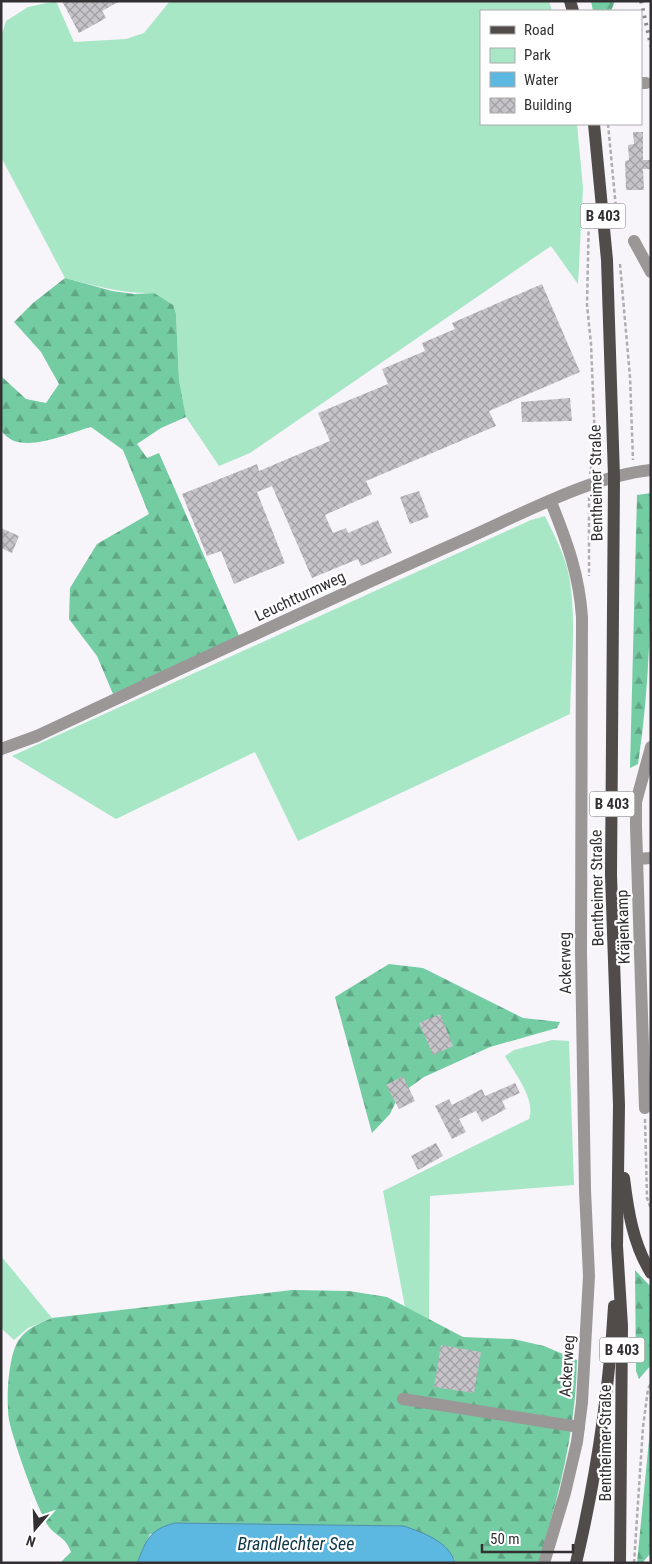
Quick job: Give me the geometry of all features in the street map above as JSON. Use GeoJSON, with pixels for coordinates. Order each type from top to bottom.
{"type":"FeatureCollection","features":[{"type":"Feature","properties":{"kind":"main road","name":"Bentheimer Straße"},"geometry":{"type":"LineString","coordinates":[[594,125],[607,260],[614,477],[611,875],[618,1128],[617,1246],[622,1326],[620,1563]]}},
{"type":"Feature","properties":{"kind":"main road"},"geometry":{"type":"LineString","coordinates":[[618,1128],[629,1216],[636,1242],[651,1273]]}},
{"type":"Feature","properties":{"kind":"main road"},"geometry":{"type":"LineString","coordinates":[[576,1563],[593,1484],[604,1417],[611,1356],[617,1246]]}},
{"type":"Feature","properties":{"kind":"street"},"geometry":{"type":"LineString","coordinates":[[634,241],[651,272]]}},
{"type":"Feature","properties":{"kind":"street","name":"Leuchtturmweg"},"geometry":{"type":"LineString","coordinates":[[1,749],[37,736],[376,578],[589,485],[633,472],[651,470]]}},
{"type":"Feature","properties":{"kind":"street","name":"Ackerweg"},"geometry":{"type":"LineString","coordinates":[[544,1563],[565,1492],[578,1427],[589,1276],[585,1190],[581,952],[582,617],[580,592],[572,556],[551,502]]}},
{"type":"Feature","properties":{"kind":"street","name":"Kräjenkamp"},"geometry":{"type":"LineString","coordinates":[[645,1108],[636,802],[651,748]]}},
{"type":"Feature","properties":{"kind":"street"},"geometry":{"type":"LineString","coordinates":[[637,859],[651,858]]}},
{"type":"Feature","properties":{"kind":"street"},"geometry":{"type":"LineString","coordinates":[[403,1399],[578,1427]]}},
{"type":"Feature","properties":{"kind":"path"},"geometry":{"type":"LineString","coordinates":[[608,125],[617,219]]}},
{"type":"Feature","properties":{"kind":"path"},"geometry":{"type":"LineString","coordinates":[[620,257],[630,377],[633,472]]}},
{"type":"Feature","properties":{"kind":"path"},"geometry":{"type":"LineString","coordinates":[[645,1108],[647,1198],[651,1209]]}},
{"type":"Feature","properties":{"kind":"path"},"geometry":{"type":"LineString","coordinates":[[634,1563],[642,1427],[648,1389],[651,1383]]}},
{"type":"Feature","properties":{"kind":"green space"},"geometry":{"type":"Polygon","coordinates":[[[56,1],[74,42],[126,39],[144,33],[170,1],[549,1],[552,10],[480,10],[480,125],[577,125],[583,188],[578,284],[551,246],[250,453],[219,466],[186,417],[179,380],[176,314],[154,293],[120,291],[65,278],[1,157],[1,37],[6,21],[28,7],[56,1]]]}},
{"type":"Feature","properties":{"kind":"green space"},"geometry":{"type":"Polygon","coordinates":[[[591,1],[615,1],[611,10],[593,10],[591,1]]]}},
{"type":"Feature","properties":{"kind":"green space"},"geometry":{"type":"Polygon","coordinates":[[[65,278],[112,291],[134,294],[154,293],[173,305],[176,314],[179,380],[186,417],[161,428],[137,444],[147,458],[159,453],[240,638],[113,694],[97,656],[69,619],[70,588],[97,544],[149,514],[123,450],[91,427],[56,438],[31,443],[19,442],[9,438],[1,430],[1,376],[26,399],[46,403],[59,384],[41,352],[14,322],[33,303],[65,278]]]}},
{"type":"Feature","properties":{"kind":"green space"},"geometry":{"type":"Polygon","coordinates":[[[651,493],[650,628],[646,696],[638,764],[630,768],[637,495],[651,493]]]}},
{"type":"Feature","properties":{"kind":"green space"},"geometry":{"type":"Polygon","coordinates":[[[545,516],[565,560],[569,576],[573,610],[570,714],[298,841],[255,752],[116,819],[12,756],[531,520],[545,516]]]}},
{"type":"Feature","properties":{"kind":"green space"},"geometry":{"type":"Polygon","coordinates":[[[389,964],[423,968],[523,1018],[560,1022],[557,1028],[490,1047],[424,1077],[399,1095],[390,1114],[372,1133],[335,997],[389,964]]]}},
{"type":"Feature","properties":{"kind":"green space"},"geometry":{"type":"Polygon","coordinates":[[[552,1040],[569,1041],[574,1185],[430,1196],[429,1320],[405,1307],[383,1191],[529,1119],[530,1103],[527,1095],[505,1056],[514,1050],[552,1040]]]}},
{"type":"Feature","properties":{"kind":"green space"},"geometry":{"type":"Polygon","coordinates":[[[1,1256],[52,1318],[28,1328],[14,1340],[1,1328],[1,1256]]]}},
{"type":"Feature","properties":{"kind":"green space"},"geometry":{"type":"Polygon","coordinates":[[[635,1270],[651,1287],[651,1365],[639,1379],[636,1371],[635,1270]]]}},
{"type":"Feature","properties":{"kind":"green space"},"geometry":{"type":"Polygon","coordinates":[[[292,1290],[349,1291],[387,1297],[463,1337],[513,1339],[544,1346],[577,1360],[570,1437],[553,1513],[538,1563],[455,1563],[454,1558],[150,1534],[137,1563],[60,1563],[71,1552],[64,1540],[52,1531],[44,1519],[26,1475],[9,1420],[8,1391],[10,1368],[15,1348],[21,1337],[33,1327],[52,1318],[292,1290]]]}},
{"type":"Feature","properties":{"kind":"green space"},"geometry":{"type":"Polygon","coordinates":[[[651,1420],[651,1553],[642,1563],[637,1563],[651,1420]]]}},
{"type":"Feature","properties":{"kind":"water","name":"Brandlechter See"},"geometry":{"type":"Polygon","coordinates":[[[175,1523],[404,1526],[441,1543],[452,1555],[455,1563],[137,1563],[150,1537],[159,1529],[175,1523]]]}},
{"type":"Feature","properties":{"kind":"building"},"geometry":{"type":"Polygon","coordinates":[[[62,1],[120,1],[102,11],[106,18],[79,33],[62,1]]]}},
{"type":"Feature","properties":{"kind":"building"},"geometry":{"type":"Polygon","coordinates":[[[633,132],[643,132],[643,160],[650,160],[650,169],[643,169],[644,190],[626,190],[625,161],[629,160],[628,145],[634,144],[633,132]]]}},
{"type":"Feature","properties":{"kind":"building"},"geometry":{"type":"Polygon","coordinates":[[[542,284],[580,372],[489,411],[496,426],[366,481],[372,494],[325,515],[333,533],[346,528],[348,533],[378,520],[392,553],[361,566],[358,559],[312,578],[272,486],[257,492],[285,563],[234,584],[221,551],[207,556],[182,494],[257,464],[259,471],[330,441],[318,413],[388,384],[382,369],[425,351],[422,343],[455,329],[452,323],[542,284]]]}},
{"type":"Feature","properties":{"kind":"building"},"geometry":{"type":"Polygon","coordinates":[[[570,398],[572,421],[522,422],[521,402],[570,398]]]}},
{"type":"Feature","properties":{"kind":"building"},"geometry":{"type":"Polygon","coordinates":[[[419,491],[429,517],[410,524],[400,497],[419,491]]]}},
{"type":"Feature","properties":{"kind":"building"},"geometry":{"type":"Polygon","coordinates":[[[1,528],[19,536],[12,553],[1,548],[1,528]]]}},
{"type":"Feature","properties":{"kind":"building"},"geometry":{"type":"Polygon","coordinates":[[[440,1014],[453,1046],[433,1055],[419,1023],[440,1014]]]}},
{"type":"Feature","properties":{"kind":"building"},"geometry":{"type":"Polygon","coordinates":[[[403,1076],[415,1101],[399,1109],[386,1085],[403,1076]]]}},
{"type":"Feature","properties":{"kind":"building"},"geometry":{"type":"Polygon","coordinates":[[[515,1083],[520,1093],[502,1101],[506,1109],[482,1122],[476,1111],[459,1119],[466,1132],[452,1139],[435,1106],[449,1099],[452,1105],[482,1089],[485,1096],[515,1083]]]}},
{"type":"Feature","properties":{"kind":"building"},"geometry":{"type":"Polygon","coordinates":[[[436,1143],[443,1156],[418,1170],[411,1156],[436,1143]]]}},
{"type":"Feature","properties":{"kind":"building"},"geometry":{"type":"Polygon","coordinates":[[[441,1345],[481,1352],[474,1393],[434,1387],[441,1345]]]}},
{"type":"Feature","properties":{"kind":"railway"},"geometry":{"type":"LineString","coordinates":[[641,1],[651,46]]}}]}
